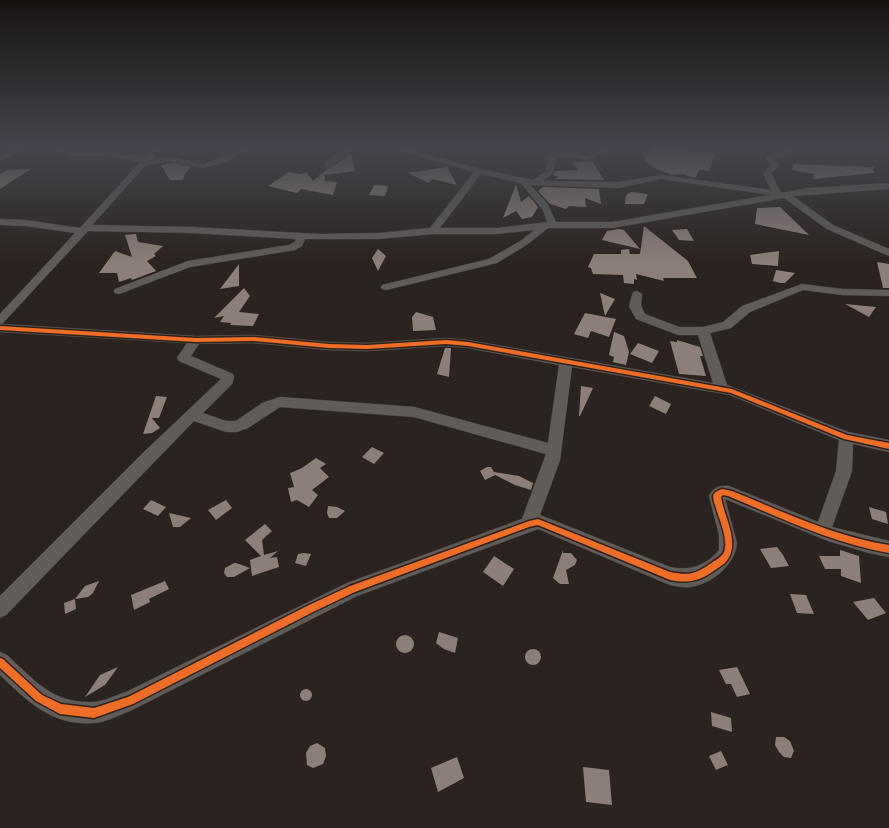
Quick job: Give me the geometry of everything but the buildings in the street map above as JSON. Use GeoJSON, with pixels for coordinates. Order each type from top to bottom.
{"type":"FeatureCollection","features":[{"type":"Feature","properties":{"kind":"street"},"geometry":{"type":"LineString","coordinates":[[3,315],[124,186]]}},
{"type":"Feature","properties":{"kind":"street"},"geometry":{"type":"LineString","coordinates":[[433,231],[468,186]]}},
{"type":"Feature","properties":{"kind":"street"},"geometry":{"type":"LineString","coordinates":[[527,186],[548,210],[549,225]]}},
{"type":"Feature","properties":{"kind":"street"},"geometry":{"type":"LineString","coordinates":[[721,186],[779,194],[830,227],[889,253]]}},
{"type":"Feature","properties":{"kind":"street"},"geometry":{"type":"LineString","coordinates":[[774,186],[779,194]]}},
{"type":"Feature","properties":{"kind":"street"},"geometry":{"type":"LineString","coordinates":[[0,222],[84,230],[192,230],[301,237],[379,236],[433,231],[497,231],[549,225],[624,224],[779,194],[889,186]]}},
{"type":"Feature","properties":{"kind":"street"},"geometry":{"type":"LineString","coordinates":[[386,287],[493,261],[549,225]]}},
{"type":"Feature","properties":{"kind":"street"},"geometry":{"type":"LineString","coordinates":[[119,291],[188,264],[292,248],[299,244],[301,237]]}},
{"type":"Feature","properties":{"kind":"street"},"geometry":{"type":"LineString","coordinates":[[637,294],[635,306],[640,316],[678,331],[703,331],[727,325],[746,309],[802,287],[842,292],[889,293]]}},
{"type":"Feature","properties":{"kind":"street"},"geometry":{"type":"LineString","coordinates":[[0,328],[196,340],[253,339],[367,347],[446,342],[722,389],[750,397],[846,437],[889,446]]}},
{"type":"Feature","properties":{"kind":"street"},"geometry":{"type":"LineString","coordinates":[[703,331],[722,389]]}},
{"type":"Feature","properties":{"kind":"street"},"geometry":{"type":"LineString","coordinates":[[0,608],[151,454],[228,379],[184,358],[185,353],[196,340]]}},
{"type":"Feature","properties":{"kind":"street"},"geometry":{"type":"LineString","coordinates":[[529,524],[553,460],[566,362]]}},
{"type":"Feature","properties":{"kind":"street"},"geometry":{"type":"LineString","coordinates":[[193,415],[230,427],[242,424],[269,404],[280,402],[414,412],[438,416],[554,450]]}},
{"type":"Feature","properties":{"kind":"street"},"geometry":{"type":"LineString","coordinates":[[823,530],[844,471],[846,437]]}},
{"type":"Feature","properties":{"kind":"street"},"geometry":{"type":"LineString","coordinates":[[0,662],[39,698],[60,709],[94,713],[130,701],[353,589],[538,522],[670,576],[686,579],[697,577],[724,558],[728,549],[717,496],[722,492],[729,493],[823,530],[875,547],[889,549]]}},
{"type":"Feature","properties":{"kind":"cycle path"},"geometry":{"type":"LineString","coordinates":[[0,328],[196,340],[253,339],[329,346],[367,347],[446,342],[468,344],[732,391],[846,437],[889,446]]}},
{"type":"Feature","properties":{"kind":"cycle path"},"geometry":{"type":"LineString","coordinates":[[0,662],[39,698],[60,709],[94,713],[130,701],[353,589],[538,522],[670,576],[691,578],[700,575],[722,560],[728,550],[728,535],[717,496],[722,492],[729,493],[787,518],[848,540],[889,549]]}}]}
